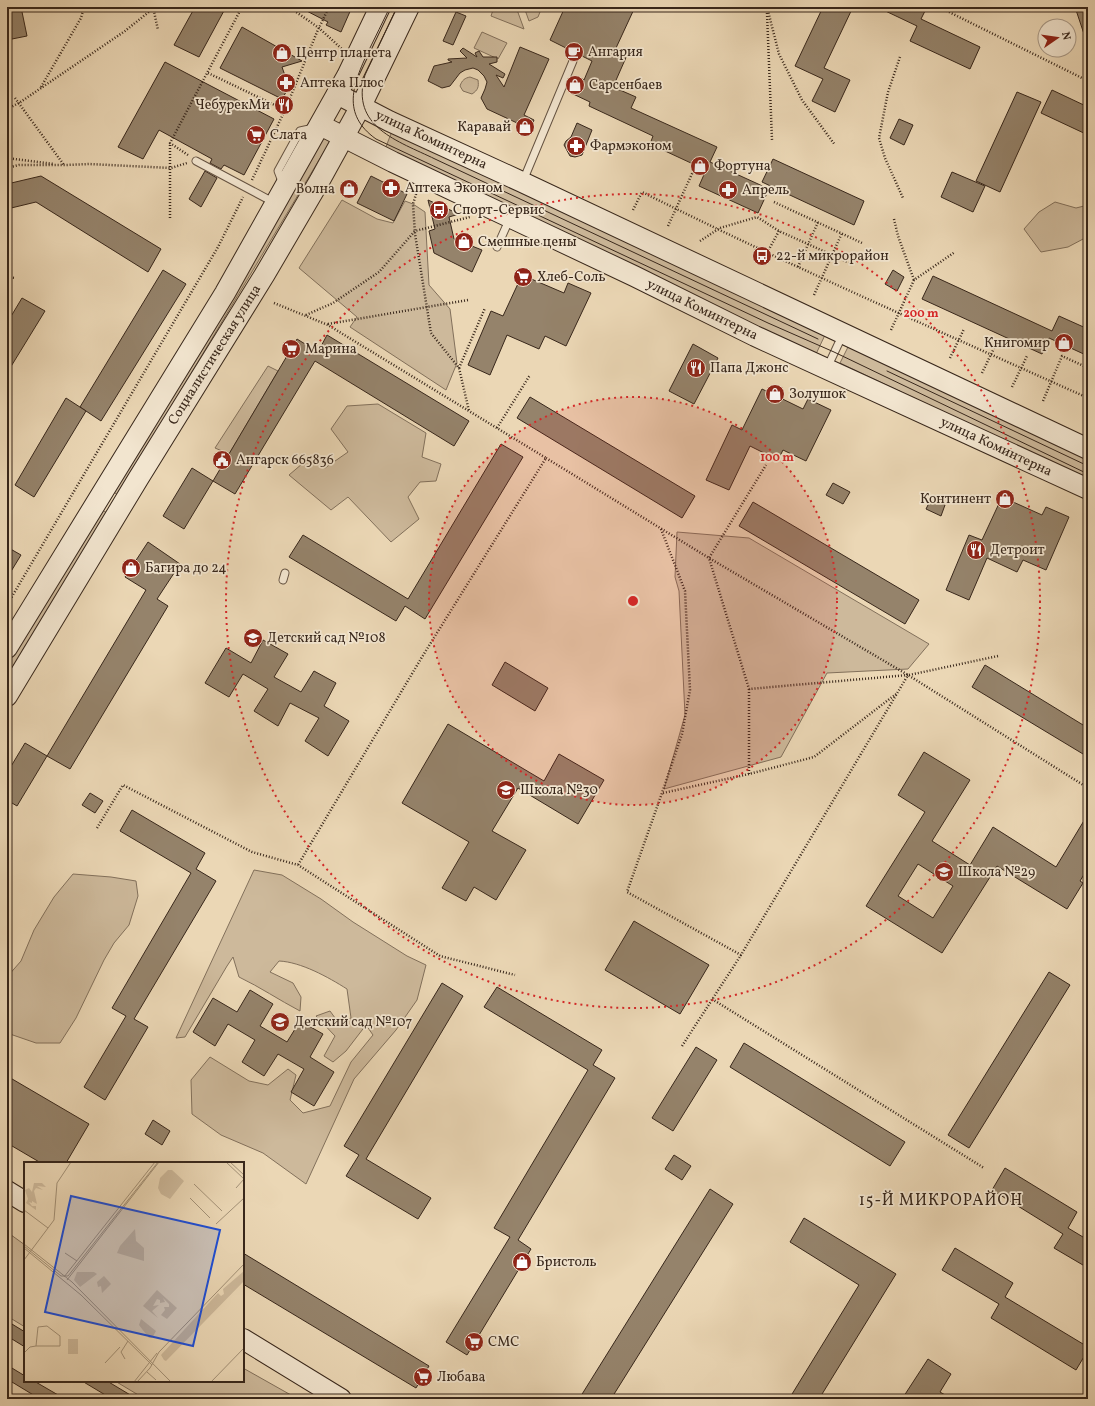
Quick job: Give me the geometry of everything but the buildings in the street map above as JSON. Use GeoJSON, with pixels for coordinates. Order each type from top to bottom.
{"type":"FeatureCollection","features":[{"type":"Feature","properties":{"kind":"street","name":"Социалистическая улица"},"geometry":{"type":"LineString","coordinates":[[7,648],[225,293],[347,76],[380,7]]}},
{"type":"Feature","properties":{"kind":"street","name":"Социалистическая улица"},"geometry":{"type":"LineString","coordinates":[[7,696],[130,492],[265,274],[343,138],[409,7]]}},
{"type":"Feature","properties":{"kind":"street","name":"улица Коминтерна"},"geometry":{"type":"LineString","coordinates":[[337,94],[388,121],[522,182],[1088,449]]}},
{"type":"Feature","properties":{"kind":"street","name":"улица Коминтерна"},"geometry":{"type":"LineString","coordinates":[[319,126],[634,276],[755,336],[1088,489]]}},
{"type":"Feature","properties":{"kind":"street"},"geometry":{"type":"LineString","coordinates":[[7,1191],[24,1201]]}},
{"type":"Feature","properties":{"kind":"street"},"geometry":{"type":"LineString","coordinates":[[244,1340],[341,1399]]}},
{"type":"Feature","properties":{"kind":"lane"},"geometry":{"type":"LineString","coordinates":[[522,182],[573,61]]}},
{"type":"Feature","properties":{"kind":"lane"},"geometry":{"type":"LineString","coordinates":[[196,161],[248,188],[280,195]]}},
{"type":"Feature","properties":{"kind":"lane"},"geometry":{"type":"LineString","coordinates":[[497,247],[510,218]]}},
{"type":"Feature","properties":{"kind":"lane"},"geometry":{"type":"LineString","coordinates":[[827,368],[843,334]]}},
{"type":"Feature","properties":{"kind":"path"},"geometry":{"type":"LineString","coordinates":[[40,89],[81,18],[84,7]]}},
{"type":"Feature","properties":{"kind":"path"},"geometry":{"type":"LineString","coordinates":[[170,218],[170,143],[242,7]]}},
{"type":"Feature","properties":{"kind":"path"},"geometry":{"type":"LineString","coordinates":[[289,7],[319,28],[347,55]]}},
{"type":"Feature","properties":{"kind":"path"},"geometry":{"type":"LineString","coordinates":[[7,604],[218,247],[285,110],[329,7]]}},
{"type":"Feature","properties":{"kind":"path"},"geometry":{"type":"LineString","coordinates":[[7,109],[19,104],[125,32],[154,8],[158,30]]}},
{"type":"Feature","properties":{"kind":"path"},"geometry":{"type":"LineString","coordinates":[[767,8],[772,140]]}},
{"type":"Feature","properties":{"kind":"path"},"geometry":{"type":"LineString","coordinates":[[767,8],[779,54],[802,100],[835,145]]}},
{"type":"Feature","properties":{"kind":"path"},"geometry":{"type":"LineString","coordinates":[[941,8],[1088,81]]}},
{"type":"Feature","properties":{"kind":"path"},"geometry":{"type":"LineString","coordinates":[[900,57],[888,92],[879,138],[885,158],[904,198]]}},
{"type":"Feature","properties":{"kind":"path"},"geometry":{"type":"LineString","coordinates":[[208,73],[285,110]]}},
{"type":"Feature","properties":{"kind":"path"},"geometry":{"type":"LineString","coordinates":[[15,98],[65,165]]}},
{"type":"Feature","properties":{"kind":"path"},"geometry":{"type":"LineString","coordinates":[[170,143],[196,161]]}},
{"type":"Feature","properties":{"kind":"path"},"geometry":{"type":"LineString","coordinates":[[7,158],[65,165]]}},
{"type":"Feature","properties":{"kind":"path"},"geometry":{"type":"LineString","coordinates":[[7,168],[19,165],[89,164],[171,168],[196,161]]}},
{"type":"Feature","properties":{"kind":"path"},"geometry":{"type":"LineString","coordinates":[[668,226],[696,165]]}},
{"type":"Feature","properties":{"kind":"path"},"geometry":{"type":"LineString","coordinates":[[417,192],[413,204],[415,231],[431,333],[460,368],[469,411]]}},
{"type":"Feature","properties":{"kind":"path"},"geometry":{"type":"LineString","coordinates":[[633,210],[642,192],[767,253],[1088,398]]}},
{"type":"Feature","properties":{"kind":"path"},"geometry":{"type":"LineString","coordinates":[[774,202],[862,243]]}},
{"type":"Feature","properties":{"kind":"path"},"geometry":{"type":"LineString","coordinates":[[306,316],[333,303],[379,272],[415,231],[470,217]]}},
{"type":"Feature","properties":{"kind":"path"},"geometry":{"type":"LineString","coordinates":[[700,241],[718,230],[758,217],[779,231],[852,264]]}},
{"type":"Feature","properties":{"kind":"path"},"geometry":{"type":"LineString","coordinates":[[894,219],[898,236],[914,280]]}},
{"type":"Feature","properties":{"kind":"path"},"geometry":{"type":"LineString","coordinates":[[798,267],[818,222]]}},
{"type":"Feature","properties":{"kind":"path"},"geometry":{"type":"LineString","coordinates":[[767,253],[779,231]]}},
{"type":"Feature","properties":{"kind":"path"},"geometry":{"type":"LineString","coordinates":[[814,295],[842,233]]}},
{"type":"Feature","properties":{"kind":"path"},"geometry":{"type":"LineString","coordinates":[[891,330],[914,280],[955,252]]}},
{"type":"Feature","properties":{"kind":"path"},"geometry":{"type":"LineString","coordinates":[[7,277],[15,278]]}},
{"type":"Feature","properties":{"kind":"path"},"geometry":{"type":"LineString","coordinates":[[328,324],[468,300]]}},
{"type":"Feature","properties":{"kind":"path"},"geometry":{"type":"LineString","coordinates":[[274,303],[328,324],[661,529],[908,675],[1088,788]]}},
{"type":"Feature","properties":{"kind":"path"},"geometry":{"type":"LineString","coordinates":[[460,368],[485,308]]}},
{"type":"Feature","properties":{"kind":"path"},"geometry":{"type":"LineString","coordinates":[[950,358],[964,329]]}},
{"type":"Feature","properties":{"kind":"path"},"geometry":{"type":"LineString","coordinates":[[982,373],[997,342]]}},
{"type":"Feature","properties":{"kind":"path"},"geometry":{"type":"LineString","coordinates":[[1012,387],[1027,356]]}},
{"type":"Feature","properties":{"kind":"path"},"geometry":{"type":"LineString","coordinates":[[1043,401],[1062,356],[1088,368]]}},
{"type":"Feature","properties":{"kind":"path"},"geometry":{"type":"LineString","coordinates":[[497,428],[530,375]]}},
{"type":"Feature","properties":{"kind":"path"},"geometry":{"type":"LineString","coordinates":[[298,865],[422,657],[546,458]]}},
{"type":"Feature","properties":{"kind":"path"},"geometry":{"type":"LineString","coordinates":[[749,774],[749,689],[709,558],[766,464]]}},
{"type":"Feature","properties":{"kind":"path"},"geometry":{"type":"LineString","coordinates":[[661,529],[685,591],[690,690],[682,734],[627,892],[741,955]]}},
{"type":"Feature","properties":{"kind":"path"},"geometry":{"type":"LineString","coordinates":[[749,689],[908,675],[998,656]]}},
{"type":"Feature","properties":{"kind":"path"},"geometry":{"type":"LineString","coordinates":[[682,1046],[741,955],[908,675]]}},
{"type":"Feature","properties":{"kind":"path"},"geometry":{"type":"LineString","coordinates":[[662,793],[749,774],[814,757],[898,692]]}},
{"type":"Feature","properties":{"kind":"path"},"geometry":{"type":"LineString","coordinates":[[97,828],[123,785],[252,852],[298,865],[440,956],[515,975]]}},
{"type":"Feature","properties":{"kind":"path"},"geometry":{"type":"LineString","coordinates":[[712,999],[984,1168]]}},
{"type":"Feature","properties":{"kind":"shaded area"},"geometry":{"type":"Polygon","coordinates":[[[494,7],[516,7],[524,29],[491,16],[494,7]]]}},
{"type":"Feature","properties":{"kind":"shaded area"},"geometry":{"type":"Polygon","coordinates":[[[524,7],[542,7],[538,17],[529,21],[524,7]]]}},
{"type":"Feature","properties":{"kind":"shaded area"},"geometry":{"type":"Polygon","coordinates":[[[482,32],[507,43],[498,59],[474,48],[482,32]]]}},
{"type":"Feature","properties":{"kind":"shaded area"},"geometry":{"type":"Polygon","coordinates":[[[470,77],[478,80],[478,88],[472,94],[463,91],[460,86],[464,80],[470,77]]]}},
{"type":"Feature","properties":{"kind":"shaded area"},"geometry":{"type":"Polygon","coordinates":[[[392,131],[825,335],[816,354],[384,152],[392,131]]]}},
{"type":"Feature","properties":{"kind":"shaded area"},"geometry":{"type":"Polygon","coordinates":[[[319,134],[331,140],[118,495],[112,491],[319,134]]]}},
{"type":"Feature","properties":{"kind":"shaded area"},"geometry":{"type":"Polygon","coordinates":[[[342,200],[377,219],[393,223],[405,201],[413,204],[425,212],[429,285],[450,309],[457,363],[446,390],[350,327],[357,317],[299,268],[342,200]]]}},
{"type":"Feature","properties":{"kind":"shaded area"},"geometry":{"type":"Polygon","coordinates":[[[1055,202],[1076,208],[1088,205],[1088,241],[1085,238],[1068,247],[1041,252],[1024,229],[1039,212],[1055,202]]]}},
{"type":"Feature","properties":{"kind":"shaded area"},"geometry":{"type":"Polygon","coordinates":[[[849,345],[1088,457],[1088,480],[840,363],[849,345]]]}},
{"type":"Feature","properties":{"kind":"shaded area"},"geometry":{"type":"Polygon","coordinates":[[[268,366],[278,371],[229,454],[215,448],[268,366]]]}},
{"type":"Feature","properties":{"kind":"shaded area"},"geometry":{"type":"Polygon","coordinates":[[[378,404],[426,433],[422,457],[441,464],[436,481],[420,482],[408,497],[419,519],[391,542],[348,497],[331,510],[289,475],[309,458],[325,468],[348,452],[331,429],[347,406],[378,404]]]}},
{"type":"Feature","properties":{"kind":"shaded area"},"geometry":{"type":"Polygon","coordinates":[[[101,509],[107,513],[7,679],[7,665],[101,509]]]}},
{"type":"Feature","properties":{"kind":"shaded area"},"geometry":{"type":"Polygon","coordinates":[[[677,532],[749,538],[929,644],[908,669],[827,673],[781,757],[664,789],[685,715],[679,591],[675,577],[677,532]]]}},
{"type":"Feature","properties":{"kind":"shaded area"},"geometry":{"type":"Polygon","coordinates":[[[254,870],[282,875],[407,956],[426,965],[417,1000],[396,1030],[354,1079],[306,1184],[263,1153],[221,1135],[192,1114],[191,1080],[210,1057],[249,1081],[268,1085],[288,1069],[296,1075],[290,1100],[303,1113],[330,1106],[351,1062],[373,1035],[366,1025],[346,1051],[333,1062],[324,1056],[335,1036],[316,1016],[330,1011],[338,1022],[351,1018],[347,989],[323,975],[305,967],[279,961],[270,972],[293,983],[301,997],[300,1011],[239,977],[233,957],[185,1037],[176,1038],[254,870]]]}},
{"type":"Feature","properties":{"kind":"shaded area"},"geometry":{"type":"Polygon","coordinates":[[[73,874],[111,877],[136,881],[138,896],[129,925],[114,943],[104,960],[76,1018],[60,1043],[36,1043],[7,1033],[7,977],[21,961],[34,930],[54,897],[73,874]]]}},
{"type":"Feature","properties":{"kind":"shaded area"},"geometry":{"type":"Polygon","coordinates":[[[7,1232],[24,1244],[24,1326],[7,1316],[7,1232]]]}},
{"type":"Feature","properties":{"kind":"shaded area"},"geometry":{"type":"Polygon","coordinates":[[[244,1369],[298,1399],[145,1399],[117,1382],[244,1382],[244,1369]]]}},
{"type":"Feature","properties":{"kind":"tram line"},"geometry":{"type":"LineString","coordinates":[[390,7],[358,76],[353,98],[354,109],[358,119],[365,129],[376,139],[768,323],[834,352],[1088,474]]}},
{"type":"Feature","properties":{"kind":"tram line"},"geometry":{"type":"LineString","coordinates":[[397,7],[365,75],[362,93],[364,108],[371,120],[380,130],[406,146],[818,339]]}},
{"type":"Feature","properties":{"kind":"tram line"},"geometry":{"type":"LineString","coordinates":[[887,371],[1088,466]]}},
{"type":"Feature","properties":{"kind":"place","name":"Ангария"},"geometry":{"type":"Point","coordinates":[574,52]}},
{"type":"Feature","properties":{"kind":"place","name":"Центр планета"},"geometry":{"type":"Point","coordinates":[282,53]}},
{"type":"Feature","properties":{"kind":"place","name":"Аптека Плюс"},"geometry":{"type":"Point","coordinates":[286,83]}},
{"type":"Feature","properties":{"kind":"place","name":"Сарсенбаев"},"geometry":{"type":"Point","coordinates":[575,85]}},
{"type":"Feature","properties":{"kind":"place","name":"ЧебурекМи"},"geometry":{"type":"Point","coordinates":[284,105]}},
{"type":"Feature","properties":{"kind":"place","name":"Каравай"},"geometry":{"type":"Point","coordinates":[525,127]}},
{"type":"Feature","properties":{"kind":"place","name":"Слата"},"geometry":{"type":"Point","coordinates":[256,135]}},
{"type":"Feature","properties":{"kind":"place","name":"Фармэконом"},"geometry":{"type":"Point","coordinates":[576,146]}},
{"type":"Feature","properties":{"kind":"place","name":"Фортуна"},"geometry":{"type":"Point","coordinates":[700,166]}},
{"type":"Feature","properties":{"kind":"place","name":"Аптека Эконом"},"geometry":{"type":"Point","coordinates":[391,188]}},
{"type":"Feature","properties":{"kind":"place","name":"Волна"},"geometry":{"type":"Point","coordinates":[349,189]}},
{"type":"Feature","properties":{"kind":"place","name":"Апрель"},"geometry":{"type":"Point","coordinates":[728,190]}},
{"type":"Feature","properties":{"kind":"place","name":"Спорт-Сервис"},"geometry":{"type":"Point","coordinates":[439,210]}},
{"type":"Feature","properties":{"kind":"place","name":"Смешные цены"},"geometry":{"type":"Point","coordinates":[464,242]}},
{"type":"Feature","properties":{"kind":"place","name":"22-й микрорайон"},"geometry":{"type":"Point","coordinates":[762,256]}},
{"type":"Feature","properties":{"kind":"place","name":"Хлеб-Соль"},"geometry":{"type":"Point","coordinates":[523,277]}},
{"type":"Feature","properties":{"kind":"place","name":"Книгомир"},"geometry":{"type":"Point","coordinates":[1064,343]}},
{"type":"Feature","properties":{"kind":"place","name":"Марина"},"geometry":{"type":"Point","coordinates":[291,349]}},
{"type":"Feature","properties":{"kind":"place","name":"Папа Джонс"},"geometry":{"type":"Point","coordinates":[696,368]}},
{"type":"Feature","properties":{"kind":"place","name":"Золушок"},"geometry":{"type":"Point","coordinates":[775,394]}},
{"type":"Feature","properties":{"kind":"place","name":"Ангарск 665836"},"geometry":{"type":"Point","coordinates":[222,460]}},
{"type":"Feature","properties":{"kind":"place","name":"Континент"},"geometry":{"type":"Point","coordinates":[1005,499]}},
{"type":"Feature","properties":{"kind":"place","name":"Детроит"},"geometry":{"type":"Point","coordinates":[976,550]}},
{"type":"Feature","properties":{"kind":"place","name":"Багира до 24"},"geometry":{"type":"Point","coordinates":[131,568]}},
{"type":"Feature","properties":{"kind":"place","name":"Детский сад №108"},"geometry":{"type":"Point","coordinates":[253,638]}},
{"type":"Feature","properties":{"kind":"place","name":"Школа №30"},"geometry":{"type":"Point","coordinates":[506,790]}},
{"type":"Feature","properties":{"kind":"place","name":"Школа №29"},"geometry":{"type":"Point","coordinates":[944,872]}},
{"type":"Feature","properties":{"kind":"place","name":"Детский сад №107"},"geometry":{"type":"Point","coordinates":[280,1022]}},
{"type":"Feature","properties":{"kind":"place","name":"Бристоль"},"geometry":{"type":"Point","coordinates":[522,1262]}},
{"type":"Feature","properties":{"kind":"place","name":"СМС"},"geometry":{"type":"Point","coordinates":[474,1342]}},
{"type":"Feature","properties":{"kind":"place","name":"Любава"},"geometry":{"type":"Point","coordinates":[423,1377]}},
{"type":"Feature","properties":{"kind":"district","name":"15-Й МИКРОРАЙОН"},"geometry":{"type":"Point","coordinates":[941,1201]}}]}
